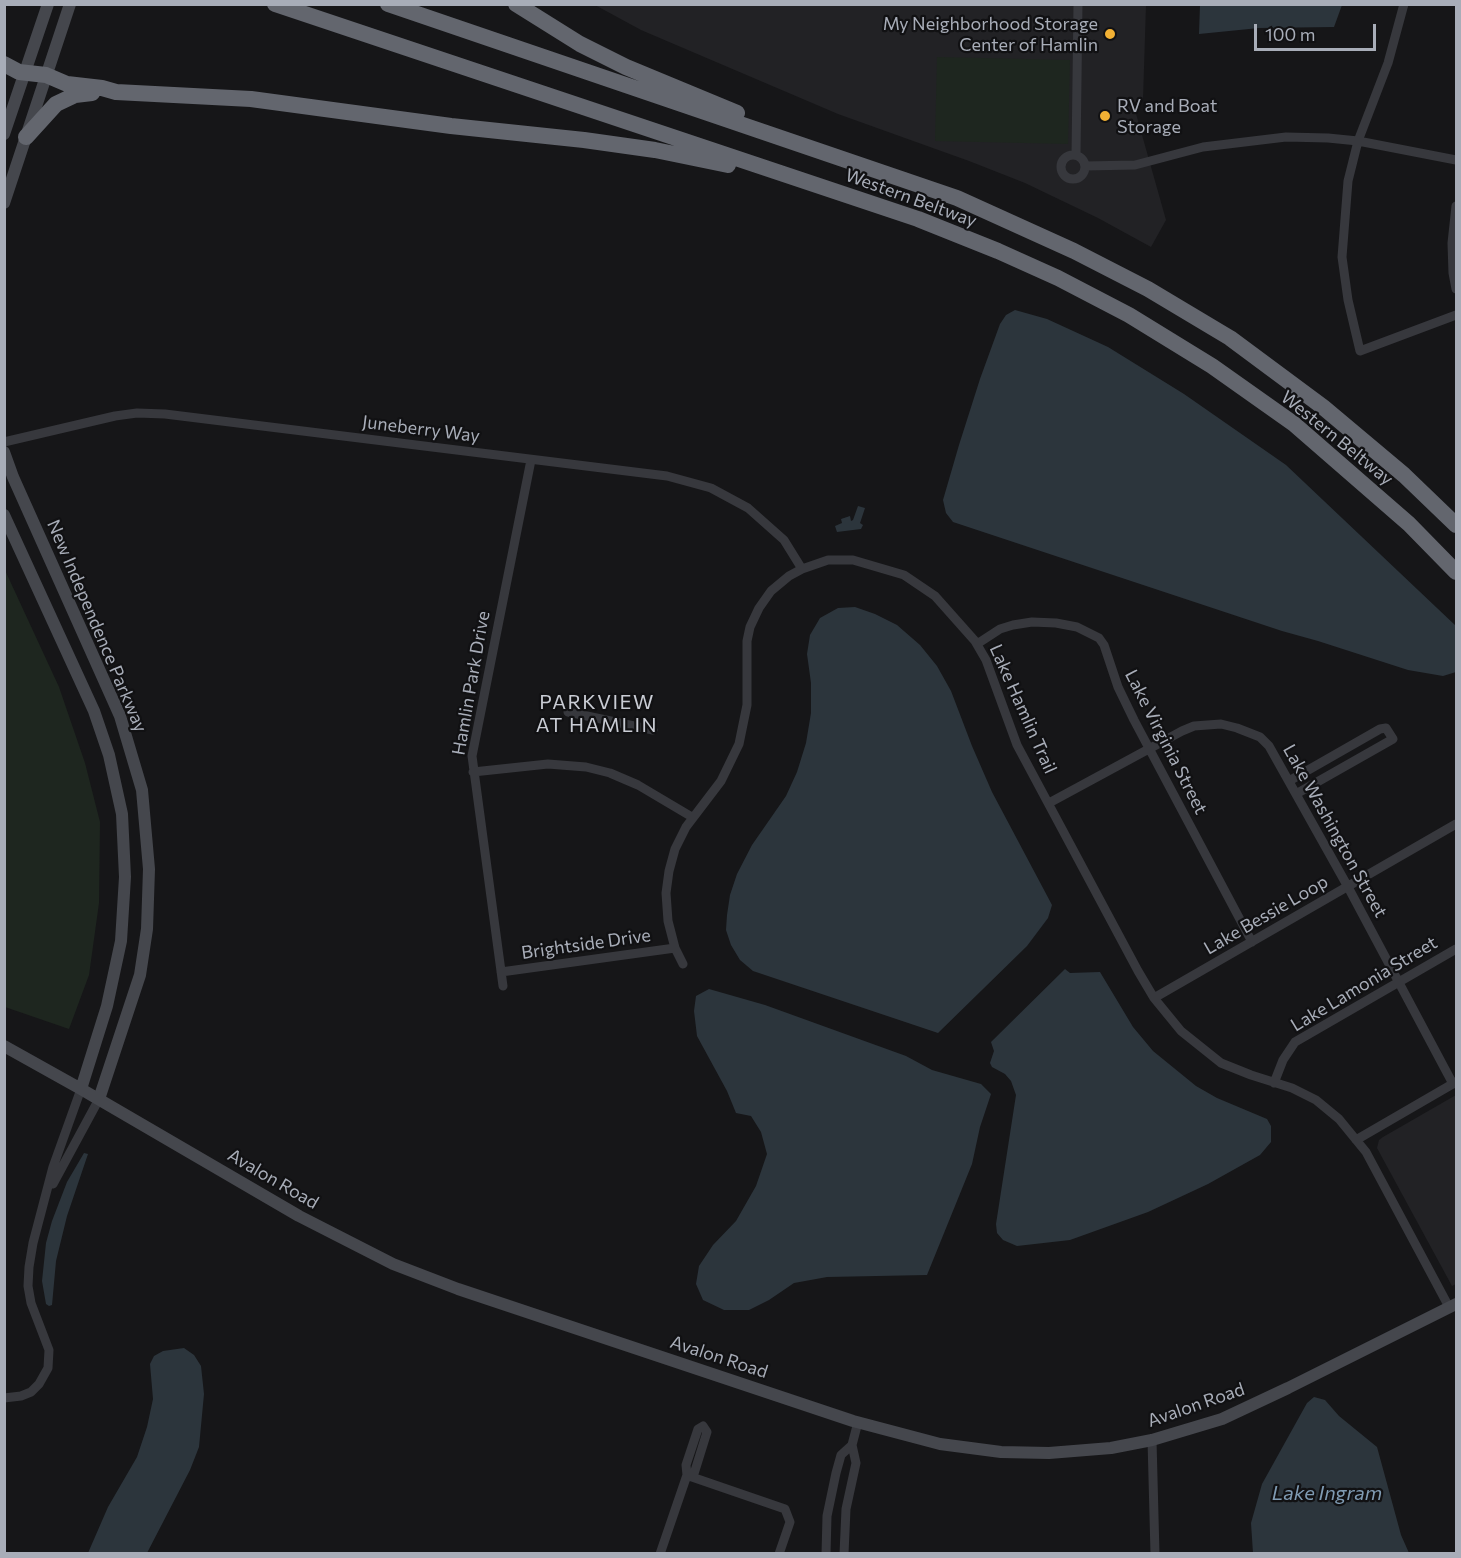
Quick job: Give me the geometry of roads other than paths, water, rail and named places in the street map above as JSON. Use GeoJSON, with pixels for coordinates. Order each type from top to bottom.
{"type":"FeatureCollection","features":[{"type":"Feature","properties":{"kind":"highway","name":"Western Beltway"},"geometry":{"type":"LineString","coordinates":[[275,4],[839,192],[959,235],[1058,278],[1129,315],[1212,366],[1294,424],[1409,524],[1456,572]]}},
{"type":"Feature","properties":{"kind":"highway","name":"Western Beltway"},"geometry":{"type":"LineString","coordinates":[[388,4],[957,198],[1074,251],[1157,294],[1230,338],[1323,406],[1404,475],[1456,525]]}},
{"type":"Feature","properties":{"kind":"highway"},"geometry":{"type":"LineString","coordinates":[[516,4],[580,44],[626,67],[713,102],[809,146]]}},
{"type":"Feature","properties":{"kind":"highway"},"geometry":{"type":"LineString","coordinates":[[4,64],[13,70],[46,75],[67,84],[116,92]]}},
{"type":"Feature","properties":{"kind":"highway"},"geometry":{"type":"LineString","coordinates":[[26,137],[62,100],[82,93],[116,92],[251,99],[667,152],[839,192]]}},
{"type":"Feature","properties":{"kind":"main road"},"geometry":{"type":"LineString","coordinates":[[4,134],[48,4]]}},
{"type":"Feature","properties":{"kind":"main road"},"geometry":{"type":"LineString","coordinates":[[4,203],[70,4]]}},
{"type":"Feature","properties":{"kind":"main road","name":"New Independence Parkway"},"geometry":{"type":"LineString","coordinates":[[4,452],[13,477],[120,716],[142,790],[149,869],[147,929],[140,975],[99,1099]]}},
{"type":"Feature","properties":{"kind":"main road","name":"New Independence Parkway"},"geometry":{"type":"LineString","coordinates":[[4,515],[94,711],[109,754],[122,814],[125,877],[122,941],[107,1006],[81,1089]]}},
{"type":"Feature","properties":{"kind":"main road","name":"Avalon Road"},"geometry":{"type":"LineString","coordinates":[[4,1046],[299,1216],[393,1264],[480,1296],[858,1422],[940,1444],[1001,1452],[1049,1453],[1111,1448],[1152,1440],[1222,1419],[1454,1304]]}},
{"type":"Feature","properties":{"kind":"street"},"geometry":{"type":"LineString","coordinates":[[1076,155],[1078,4]]}},
{"type":"Feature","properties":{"kind":"street"},"geometry":{"type":"LineString","coordinates":[[1404,4],[1388,63],[1358,141],[1348,181],[1342,257],[1348,300],[1360,351],[1456,315]]}},
{"type":"Feature","properties":{"kind":"street"},"geometry":{"type":"LineString","coordinates":[[1085,166],[1135,165],[1203,147],[1286,137],[1358,141],[1456,160]]}},
{"type":"Feature","properties":{"kind":"street"},"geometry":{"type":"LineString","coordinates":[[1076,155],[1082,159],[1085,166],[1080,177],[1072,179],[1064,176],[1061,169],[1062,161],[1068,156],[1076,155]]}},
{"type":"Feature","properties":{"kind":"street"},"geometry":{"type":"LineString","coordinates":[[1456,206],[1452,243],[1456,289]]}},
{"type":"Feature","properties":{"kind":"street","name":"Juneberry Way"},"geometry":{"type":"LineString","coordinates":[[4,442],[115,416],[138,413],[165,414],[667,476],[711,488],[736,500],[766,522],[784,540],[802,569]]}},
{"type":"Feature","properties":{"kind":"street","name":"Hamlin Park Drive"},"geometry":{"type":"LineString","coordinates":[[503,986],[472,756],[531,460]]}},
{"type":"Feature","properties":{"kind":"street","name":"Lake Hamlin Trail"},"geometry":{"type":"LineString","coordinates":[[683,964],[675,948],[668,916],[668,876],[677,844],[692,817],[721,781],[739,744],[747,705],[746,648],[753,620],[771,591],[783,580],[802,569],[828,560],[853,560],[903,574],[935,596],[956,617],[977,644],[990,670],[1017,745],[1154,998],[1181,1031],[1221,1063],[1292,1088],[1316,1101],[1340,1119],[1366,1152],[1454,1304]]}},
{"type":"Feature","properties":{"kind":"street","name":"Lake Virginia Street"},"geometry":{"type":"LineString","coordinates":[[977,644],[1000,629],[1013,625],[1056,622],[1077,627],[1094,635],[1104,645],[1118,687],[1252,942]]}},
{"type":"Feature","properties":{"kind":"street"},"geometry":{"type":"LineString","coordinates":[[568,712],[653,730]]}},
{"type":"Feature","properties":{"kind":"street","name":"Lake Washington Street"},"geometry":{"type":"LineString","coordinates":[[1049,803],[1194,726],[1221,724],[1249,732],[1264,742],[1269,746],[1296,794],[1455,1083]]}},
{"type":"Feature","properties":{"kind":"street"},"geometry":{"type":"LineString","coordinates":[[1289,782],[1380,729],[1386,729],[1393,740],[1296,794]]}},
{"type":"Feature","properties":{"kind":"street"},"geometry":{"type":"LineString","coordinates":[[473,772],[548,764],[586,767],[610,773],[638,785],[692,817]]}},
{"type":"Feature","properties":{"kind":"street","name":"Lake Bessie Loop"},"geometry":{"type":"LineString","coordinates":[[1154,998],[1456,824]]}},
{"type":"Feature","properties":{"kind":"street","name":"Brightside Drive"},"geometry":{"type":"LineString","coordinates":[[501,972],[675,948]]}},
{"type":"Feature","properties":{"kind":"street","name":"Lake Lamonia Street"},"geometry":{"type":"LineString","coordinates":[[1274,1083],[1283,1060],[1295,1042],[1456,949]]}},
{"type":"Feature","properties":{"kind":"street"},"geometry":{"type":"LineString","coordinates":[[1356,1140],[1455,1083]]}},
{"type":"Feature","properties":{"kind":"street"},"geometry":{"type":"LineString","coordinates":[[4,1398],[31,1392],[39,1384],[48,1368],[49,1350],[31,1303],[28,1267],[53,1167],[81,1089]]}},
{"type":"Feature","properties":{"kind":"street"},"geometry":{"type":"LineString","coordinates":[[40,1217],[52,1186],[99,1099]]}},
{"type":"Feature","properties":{"kind":"street"},"geometry":{"type":"LineString","coordinates":[[844,1554],[846,1509],[856,1463],[852,1445],[858,1422]]}},
{"type":"Feature","properties":{"kind":"street"},"geometry":{"type":"LineString","coordinates":[[1152,1440],[1155,1554]]}},
{"type":"Feature","properties":{"kind":"street"},"geometry":{"type":"LineString","coordinates":[[826,1554],[828,1516],[834,1480],[841,1455],[852,1445]]}},
{"type":"Feature","properties":{"kind":"street"},"geometry":{"type":"LineString","coordinates":[[660,1554],[690,1476],[785,1509],[790,1522],[779,1554]]}},
{"type":"Feature","properties":{"kind":"water"},"geometry":{"type":"Polygon","coordinates":[[[1200,4],[1342,5],[1334,27],[1259,28],[1199,34],[1200,4]]]}},
{"type":"Feature","properties":{"kind":"water"},"geometry":{"type":"Polygon","coordinates":[[[1015,310],[1047,319],[1108,347],[1184,394],[1286,465],[1456,626],[1456,672],[1443,676],[1408,670],[1282,631],[953,522],[946,513],[943,500],[959,445],[1000,324],[1006,315],[1015,310]]]}},
{"type":"Feature","properties":{"kind":"water"},"geometry":{"type":"Polygon","coordinates":[[[858,506],[865,508],[860,523],[863,525],[861,529],[837,532],[835,526],[842,523],[841,519],[850,516],[851,521],[853,520],[858,506]]]}},
{"type":"Feature","properties":{"kind":"water"},"geometry":{"type":"Polygon","coordinates":[[[855,607],[897,625],[920,645],[937,666],[951,691],[992,792],[1052,905],[1048,918],[1027,946],[938,1033],[753,971],[740,960],[731,945],[726,930],[730,895],[737,874],[752,845],[786,796],[797,772],[806,743],[811,713],[811,683],[807,654],[810,635],[820,618],[838,608],[855,607]]]}},
{"type":"Feature","properties":{"kind":"water"},"geometry":{"type":"Polygon","coordinates":[[[1065,969],[1070,973],[1100,972],[1133,1027],[1153,1051],[1196,1086],[1217,1098],[1267,1119],[1271,1126],[1271,1142],[1260,1155],[1208,1184],[1148,1212],[1070,1240],[1017,1246],[1003,1240],[997,1233],[996,1224],[1016,1095],[1011,1081],[990,1063],[994,1051],[991,1042],[1065,969]]]}},
{"type":"Feature","properties":{"kind":"water"},"geometry":{"type":"Polygon","coordinates":[[[709,989],[765,1005],[906,1056],[932,1070],[981,1084],[991,1094],[980,1127],[972,1164],[927,1275],[827,1277],[794,1283],[749,1310],[724,1310],[703,1300],[696,1284],[699,1266],[713,1245],[736,1221],[756,1186],[767,1154],[761,1132],[751,1116],[736,1113],[727,1091],[697,1036],[694,1011],[696,996],[709,989]]]}},
{"type":"Feature","properties":{"kind":"water"},"geometry":{"type":"Polygon","coordinates":[[[84,1153],[88,1154],[67,1216],[56,1261],[52,1305],[49,1306],[46,1304],[42,1281],[46,1243],[67,1182],[84,1153]]]}},
{"type":"Feature","properties":{"kind":"water"},"geometry":{"type":"Polygon","coordinates":[[[184,1348],[194,1355],[201,1366],[204,1394],[199,1447],[190,1470],[147,1553],[88,1553],[108,1507],[137,1457],[147,1427],[153,1399],[150,1364],[154,1356],[163,1351],[184,1348]]]}},
{"type":"Feature","properties":{"kind":"water","name":"Lake Ingram"},"geometry":{"type":"Polygon","coordinates":[[[1314,1397],[1325,1400],[1339,1416],[1377,1447],[1401,1535],[1409,1553],[1253,1553],[1251,1523],[1262,1484],[1307,1403],[1314,1397]]]}},
{"type":"Feature","properties":{"kind":"place","name":"My Neighborhood Storage Center of Hamlin"},"geometry":{"type":"Point","coordinates":[1110,34]}},
{"type":"Feature","properties":{"kind":"place","name":"RV and Boat Storage"},"geometry":{"type":"Point","coordinates":[1105,116]}},
{"type":"Feature","properties":{"kind":"district","name":"PARKVIEW AT HAMLIN"},"geometry":{"type":"Point","coordinates":[597,714]}}]}
